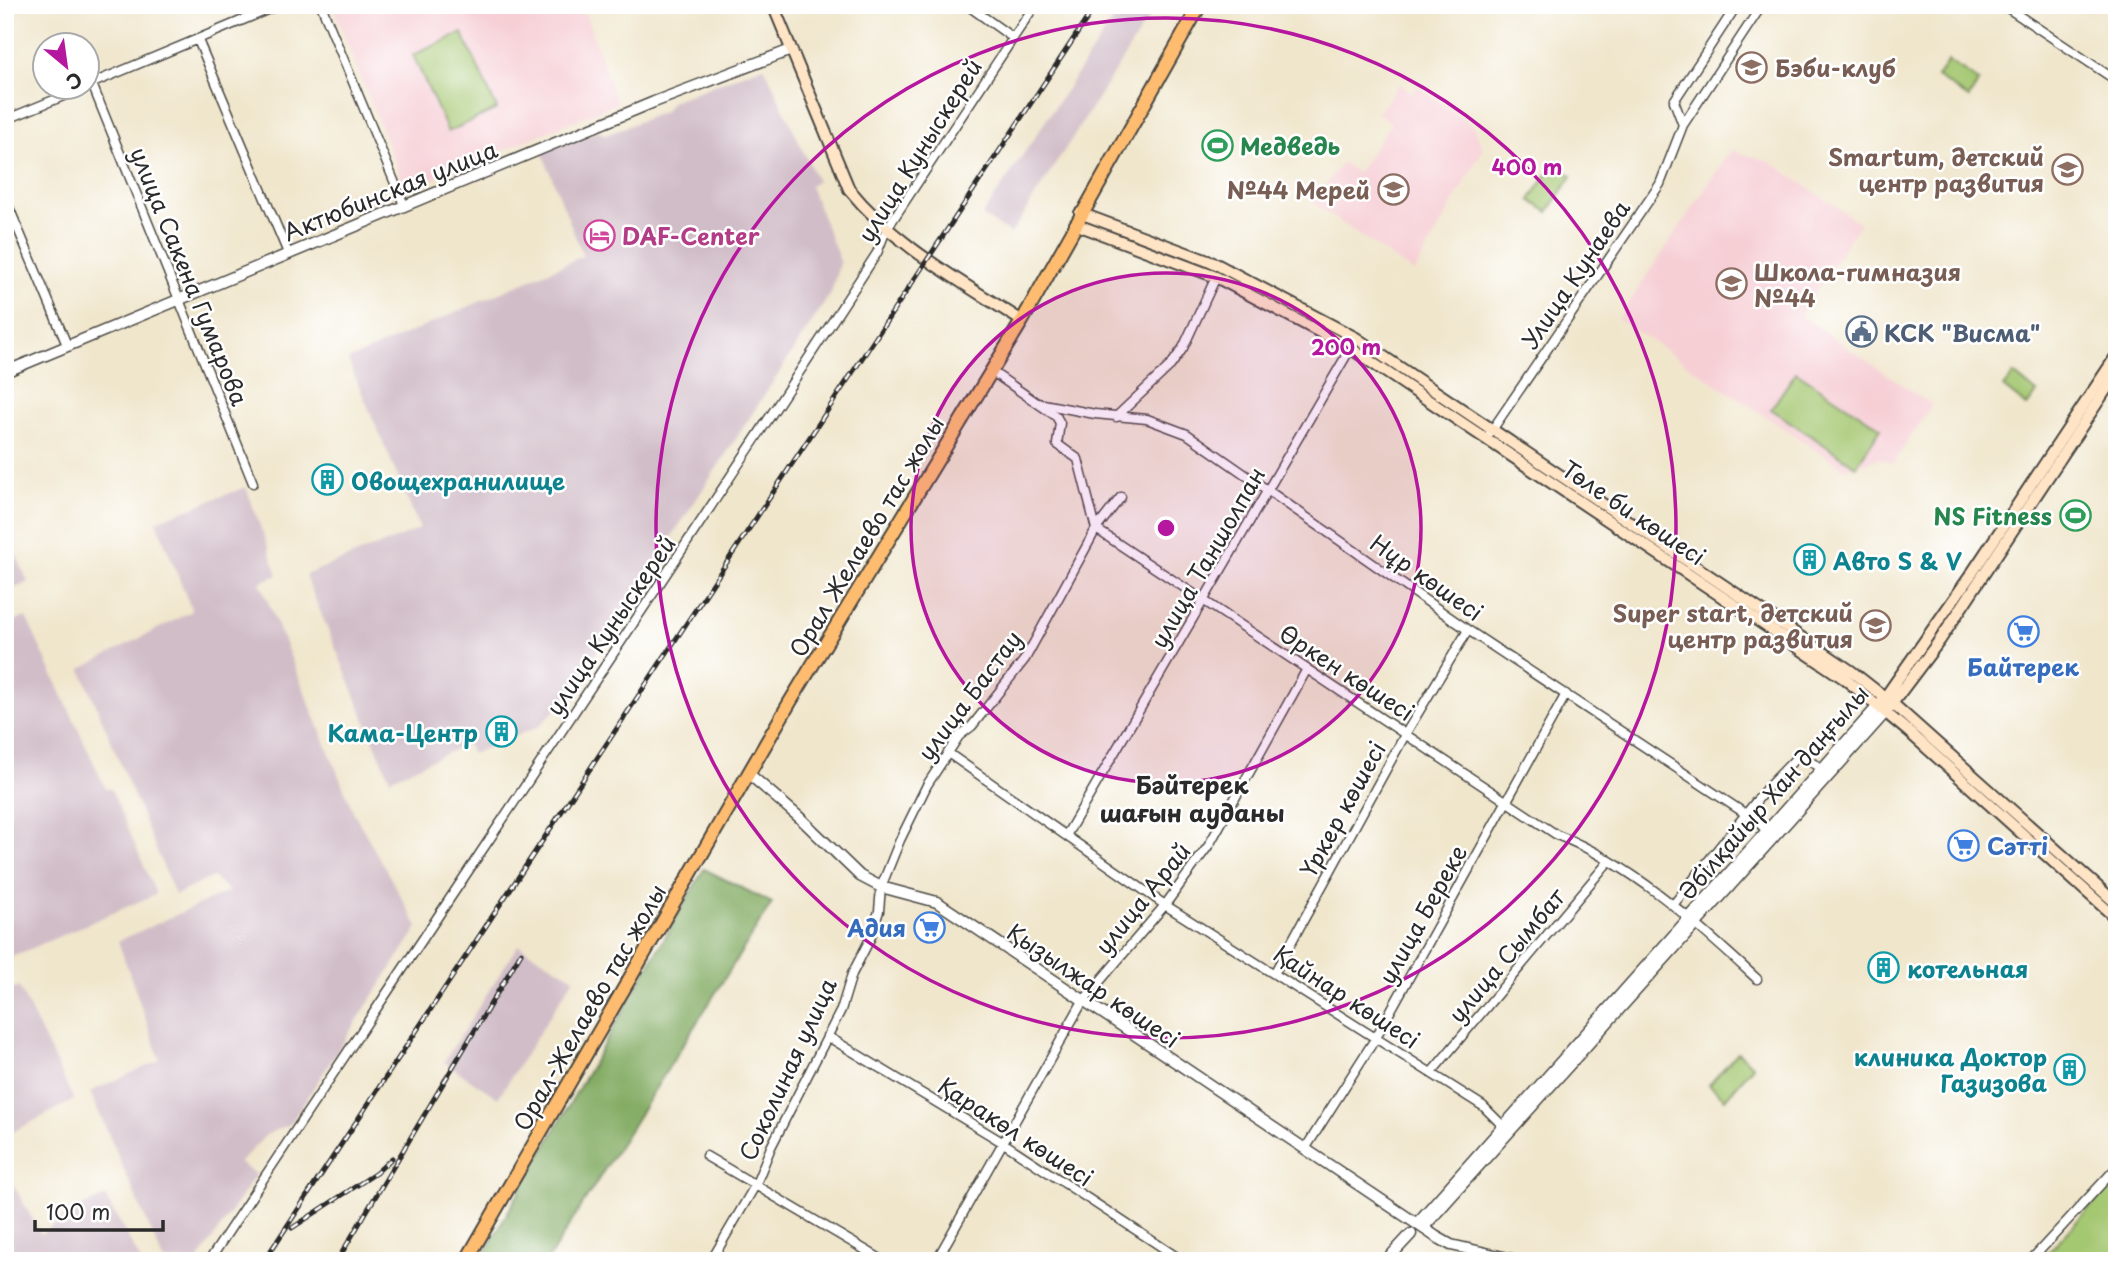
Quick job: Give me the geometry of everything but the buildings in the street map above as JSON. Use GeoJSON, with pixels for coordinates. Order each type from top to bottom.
{"type":"FeatureCollection","features":[{"type":"Feature","properties":{"kind":"main road"},"geometry":{"type":"LineString","coordinates":[[772,5],[849,189],[886,230],[1022,321],[1200,5]]}},
{"type":"Feature","properties":{"kind":"main road","name":"Төле би көшесі"},"geometry":{"type":"LineString","coordinates":[[1078,218],[1216,276],[1353,343]]}},
{"type":"Feature","properties":{"kind":"main road","name":"Төле би көшесі"},"geometry":{"type":"LineString","coordinates":[[1078,218],[1216,264],[1353,343],[1851,671],[2117,919]]}},
{"type":"Feature","properties":{"kind":"main road","name":"Орал Желаево тас жолы"},"geometry":{"type":"LineString","coordinates":[[749,774],[1022,321]]}},
{"type":"Feature","properties":{"kind":"main road","name":"Әбілқайыр Хан даңғылы"},"geometry":{"type":"LineString","coordinates":[[1885,705],[2117,355]]}},
{"type":"Feature","properties":{"kind":"main road","name":"Әбілқайыр Хан даңғылы"},"geometry":{"type":"LineString","coordinates":[[1885,705],[1940,640],[2117,373]]}},
{"type":"Feature","properties":{"kind":"main road","name":"Төле би көшесі"},"geometry":{"type":"LineString","coordinates":[[1885,705],[2117,904]]}},
{"type":"Feature","properties":{"kind":"main road","name":"Орал-Желаево тас жолы"},"geometry":{"type":"LineString","coordinates":[[466,1261],[749,774]]}},
{"type":"Feature","properties":{"kind":"street"},"geometry":{"type":"LineString","coordinates":[[102,80],[279,5]]}},
{"type":"Feature","properties":{"kind":"street"},"geometry":{"type":"LineString","coordinates":[[321,5],[404,205]]}},
{"type":"Feature","properties":{"kind":"street"},"geometry":{"type":"LineString","coordinates":[[967,5],[1013,38]]}},
{"type":"Feature","properties":{"kind":"street","name":"улица Куныскерей"},"geometry":{"type":"LineString","coordinates":[[209,1261],[446,902],[663,582],[877,253],[886,230],[1035,5]]}},
{"type":"Feature","properties":{"kind":"street","name":"Улица Кунаева"},"geometry":{"type":"LineString","coordinates":[[1683,125],[1674,101],[1737,5]]}},
{"type":"Feature","properties":{"kind":"street","name":"Улица Кунаева"},"geometry":{"type":"LineString","coordinates":[[1490,433],[1660,184],[1683,125],[1762,5]]}},
{"type":"Feature","properties":{"kind":"street"},"geometry":{"type":"LineString","coordinates":[[2003,5],[2117,81]]}},
{"type":"Feature","properties":{"kind":"street"},"geometry":{"type":"LineString","coordinates":[[198,40],[288,253]]}},
{"type":"Feature","properties":{"kind":"street","name":"Актюбинская улица"},"geometry":{"type":"LineString","coordinates":[[5,372],[653,102],[791,50]]}},
{"type":"Feature","properties":{"kind":"street"},"geometry":{"type":"LineString","coordinates":[[5,120],[49,102]]}},
{"type":"Feature","properties":{"kind":"street","name":"улица Сакена Гумарова"},"geometry":{"type":"LineString","coordinates":[[97,102],[253,483]]}},
{"type":"Feature","properties":{"kind":"street"},"geometry":{"type":"LineString","coordinates":[[5,198],[67,345]]}},
{"type":"Feature","properties":{"kind":"street"},"geometry":{"type":"LineString","coordinates":[[1116,417],[1171,365],[1184,348],[1216,276]]}},
{"type":"Feature","properties":{"kind":"street","name":"улица Таншолпан"},"geometry":{"type":"LineString","coordinates":[[1067,834],[1353,343]]}},
{"type":"Feature","properties":{"kind":"street"},"geometry":{"type":"LineString","coordinates":[[991,370],[1032,402],[1056,416],[1060,423],[1057,444],[1077,459],[1096,529]]}},
{"type":"Feature","properties":{"kind":"street","name":"Нұр көшесі"},"geometry":{"type":"LineString","coordinates":[[1032,402],[1116,417],[1147,419],[1187,434],[1468,630],[1748,815],[1768,831]]}},
{"type":"Feature","properties":{"kind":"street","name":"улица Бастау"},"geometry":{"type":"LineString","coordinates":[[881,887],[900,840],[927,786],[959,736],[972,726],[1025,659],[1096,529],[1121,497]]}},
{"type":"Feature","properties":{"kind":"street","name":"Өркен көшесі"},"geometry":{"type":"LineString","coordinates":[[1096,529],[1150,562],[1203,603],[1406,733],[1557,835],[1609,861],[1673,905],[1757,979]]}},
{"type":"Feature","properties":{"kind":"street","name":"Үркер көшесі"},"geometry":{"type":"LineString","coordinates":[[1275,972],[1406,733],[1468,630]]}},
{"type":"Feature","properties":{"kind":"street","name":"улица Арай"},"geometry":{"type":"LineString","coordinates":[[936,1261],[1083,1001],[1165,905],[1209,845],[1307,669]]}},
{"type":"Feature","properties":{"kind":"street","name":"улица Береке"},"geometry":{"type":"LineString","coordinates":[[1305,1149],[1375,1039],[1566,694]]}},
{"type":"Feature","properties":{"kind":"street","name":"Әбілқайыр Хан даңғылы"},"geometry":{"type":"LineString","coordinates":[[1420,1225],[1692,922],[1824,768],[1885,705]]}},
{"type":"Feature","properties":{"kind":"street","name":"Әбілқайыр Хан даңғылы"},"geometry":{"type":"LineString","coordinates":[[1420,1225],[1503,1126],[1692,922],[1770,844],[1885,705]]}},
{"type":"Feature","properties":{"kind":"street","name":"Қайнар көшесі"},"geometry":{"type":"LineString","coordinates":[[948,753],[1165,905],[1431,1073],[1483,1107],[1503,1126]]}},
{"type":"Feature","properties":{"kind":"street"},"geometry":{"type":"LineString","coordinates":[[1673,905],[1748,815],[1766,789],[1796,758],[1801,757],[1824,768]]}},
{"type":"Feature","properties":{"kind":"street","name":"Қызылжар көшесі"},"geometry":{"type":"LineString","coordinates":[[749,774],[860,876],[881,887],[937,902],[1451,1245],[1521,1261]]}},
{"type":"Feature","properties":{"kind":"street"},"geometry":{"type":"LineString","coordinates":[[1768,831],[1770,844]]}},
{"type":"Feature","properties":{"kind":"street","name":"улица Сымбат"},"geometry":{"type":"LineString","coordinates":[[1431,1073],[1609,861]]}},
{"type":"Feature","properties":{"kind":"street","name":"Соколиная улица"},"geometry":{"type":"LineString","coordinates":[[711,1261],[756,1184],[771,1147],[841,1010],[852,974],[870,939],[879,911],[881,887]]}},
{"type":"Feature","properties":{"kind":"street","name":"Қаракөл көшесі"},"geometry":{"type":"LineString","coordinates":[[827,1036],[1002,1142],[1183,1261]]}},
{"type":"Feature","properties":{"kind":"street"},"geometry":{"type":"LineString","coordinates":[[706,1156],[884,1261]]}},
{"type":"Feature","properties":{"kind":"street"},"geometry":{"type":"LineString","coordinates":[[2030,1261],[2117,1167]]}},
{"type":"Feature","properties":{"kind":"street"},"geometry":{"type":"LineString","coordinates":[[1386,1261],[1420,1225]]}},
{"type":"Feature","properties":{"kind":"shaded area"},"geometry":{"type":"Polygon","coordinates":[[[332,5],[582,5],[617,103],[406,190],[332,5]]]}},
{"type":"Feature","properties":{"kind":"shaded area"},"geometry":{"type":"Polygon","coordinates":[[[1123,5],[1157,5],[1011,234],[982,216],[1123,5]]]}},
{"type":"Feature","properties":{"kind":"shaded area"},"geometry":{"type":"Polygon","coordinates":[[[764,66],[817,181],[810,186],[840,261],[831,293],[566,699],[538,727],[472,754],[467,744],[390,779],[305,575],[420,529],[348,360],[583,256],[542,152],[597,131],[606,135],[665,111],[672,101],[764,66]]]}},
{"type":"Feature","properties":{"kind":"shaded area","name":"№44 Мерей"},"geometry":{"type":"Polygon","coordinates":[[[1399,84],[1412,92],[1417,86],[1474,126],[1483,149],[1414,273],[1313,203],[1342,162],[1357,173],[1391,123],[1378,113],[1399,84]]]}},
{"type":"Feature","properties":{"kind":"shaded area","name":"Школа-гимназия №44"},"geometry":{"type":"Polygon","coordinates":[[[1731,150],[1771,162],[1860,223],[1800,315],[1932,405],[1892,464],[1881,458],[1845,469],[1618,319],[1731,150]]]}},
{"type":"Feature","properties":{"kind":"shaded area"},"geometry":{"type":"Polygon","coordinates":[[[246,487],[278,575],[260,582],[354,813],[418,927],[290,1124],[266,1135],[239,1163],[256,1174],[198,1261],[164,1261],[90,1092],[160,1060],[118,941],[229,891],[213,877],[175,895],[81,669],[192,611],[156,521],[246,487]]]}},
{"type":"Feature","properties":{"kind":"shaded area"},"geometry":{"type":"Polygon","coordinates":[[[5,529],[28,582],[5,592],[5,529]]]}},
{"type":"Feature","properties":{"kind":"shaded area"},"geometry":{"type":"Polygon","coordinates":[[[26,617],[106,789],[111,789],[156,894],[5,960],[5,624],[26,617]]]}},
{"type":"Feature","properties":{"kind":"shaded area"},"geometry":{"type":"Polygon","coordinates":[[[518,945],[574,978],[498,1098],[444,1062],[518,945]]]}},
{"type":"Feature","properties":{"kind":"shaded area"},"geometry":{"type":"Polygon","coordinates":[[[19,987],[74,1100],[5,1136],[5,992],[19,987]]]}},
{"type":"Feature","properties":{"kind":"shaded area"},"geometry":{"type":"Polygon","coordinates":[[[5,1170],[41,1234],[73,1211],[105,1196],[141,1261],[5,1261],[5,1170]]]}},
{"type":"Feature","properties":{"kind":"green space"},"geometry":{"type":"Polygon","coordinates":[[[462,33],[497,109],[448,132],[413,55],[462,33]]]}},
{"type":"Feature","properties":{"kind":"green space"},"geometry":{"type":"Polygon","coordinates":[[[1948,61],[1979,81],[1969,98],[1937,77],[1948,61]]]}},
{"type":"Feature","properties":{"kind":"green space"},"geometry":{"type":"Polygon","coordinates":[[[1554,164],[1572,176],[1548,212],[1530,200],[1554,164]]]}},
{"type":"Feature","properties":{"kind":"green space"},"geometry":{"type":"Polygon","coordinates":[[[1796,372],[1881,428],[1856,466],[1771,409],[1796,372]]]}},
{"type":"Feature","properties":{"kind":"green space"},"geometry":{"type":"Polygon","coordinates":[[[2014,374],[2037,393],[2027,406],[2003,387],[2014,374]]]}},
{"type":"Feature","properties":{"kind":"green space"},"geometry":{"type":"Polygon","coordinates":[[[704,869],[772,903],[547,1261],[480,1261],[704,869]]]}},
{"type":"Feature","properties":{"kind":"green space"},"geometry":{"type":"Polygon","coordinates":[[[1738,1052],[1753,1066],[1725,1099],[1709,1085],[1738,1052]]]}},
{"type":"Feature","properties":{"kind":"green space"},"geometry":{"type":"Polygon","coordinates":[[[2117,1178],[2117,1261],[2040,1261],[2117,1178]]]}},
{"type":"Feature","properties":{"kind":"railway"},"geometry":{"type":"LineString","coordinates":[[264,1261],[1096,5]]}},
{"type":"Feature","properties":{"kind":"railway"},"geometry":{"type":"LineString","coordinates":[[337,1261],[521,953]]}},
{"type":"Feature","properties":{"kind":"railway"},"geometry":{"type":"LineString","coordinates":[[292,1228],[376,1173],[392,1158]]}},
{"type":"Feature","properties":{"kind":"place","name":"Бэби-клуб"},"geometry":{"type":"Point","coordinates":[1752,67]}},
{"type":"Feature","properties":{"kind":"place","name":"Медведь"},"geometry":{"type":"Point","coordinates":[1217,145]}},
{"type":"Feature","properties":{"kind":"place","name":"Smartum, детский центр развития"},"geometry":{"type":"Point","coordinates":[2067,169]}},
{"type":"Feature","properties":{"kind":"place","name":"№44 Мерей"},"geometry":{"type":"Point","coordinates":[1393,189]}},
{"type":"Feature","properties":{"kind":"place","name":"DAF-Center"},"geometry":{"type":"Point","coordinates":[599,235]}},
{"type":"Feature","properties":{"kind":"place","name":"Школа-гимназия №44"},"geometry":{"type":"Point","coordinates":[1731,284]}},
{"type":"Feature","properties":{"kind":"place","name":"КСК \"Висма\""},"geometry":{"type":"Point","coordinates":[1861,332]}},
{"type":"Feature","properties":{"kind":"place","name":"Овощехранилище"},"geometry":{"type":"Point","coordinates":[328,480]}},
{"type":"Feature","properties":{"kind":"place","name":"NS Fitness"},"geometry":{"type":"Point","coordinates":[2075,515]}},
{"type":"Feature","properties":{"kind":"place","name":"Авто S & V"},"geometry":{"type":"Point","coordinates":[1810,560]}},
{"type":"Feature","properties":{"kind":"place","name":"Super start, детский центр развития"},"geometry":{"type":"Point","coordinates":[1876,625]}},
{"type":"Feature","properties":{"kind":"place","name":"Байтерек"},"geometry":{"type":"Point","coordinates":[2023,632]}},
{"type":"Feature","properties":{"kind":"place","name":"Кама-Центр"},"geometry":{"type":"Point","coordinates":[501,732]}},
{"type":"Feature","properties":{"kind":"place","name":"Cәтті"},"geometry":{"type":"Point","coordinates":[1964,845]}},
{"type":"Feature","properties":{"kind":"place","name":"Адия"},"geometry":{"type":"Point","coordinates":[929,927]}},
{"type":"Feature","properties":{"kind":"place","name":"котельная"},"geometry":{"type":"Point","coordinates":[1884,968]}},
{"type":"Feature","properties":{"kind":"place","name":"клиника Доктор Газизова"},"geometry":{"type":"Point","coordinates":[2070,1069]}},
{"type":"Feature","properties":{"kind":"district","name":"Бәйтерек шағын ауданы"},"geometry":{"type":"Point","coordinates":[1192,798]}}]}
